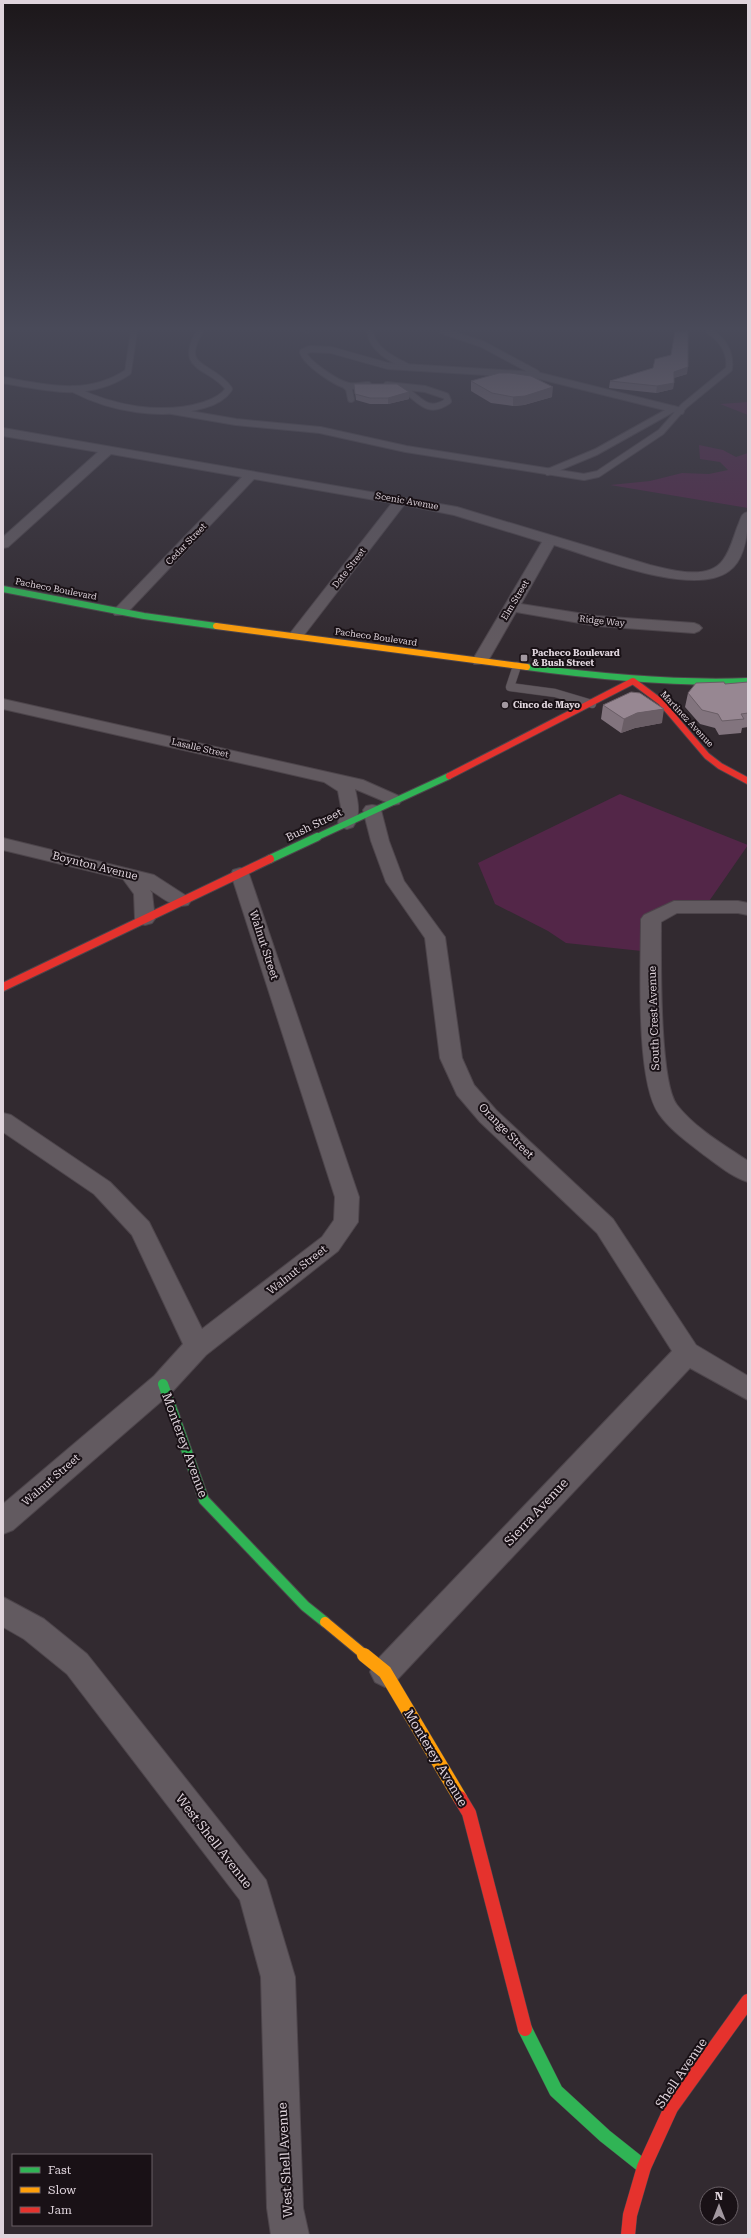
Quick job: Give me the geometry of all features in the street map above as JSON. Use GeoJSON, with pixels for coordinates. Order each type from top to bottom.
{"type":"FeatureCollection","features":[{"type":"Feature","properties":{"kind":"street","name":"Scenic Avenue"},"geometry":{"type":"LineString","coordinates":[[23,435],[402,500],[457,511],[666,574],[699,576],[713,573],[724,568],[731,560],[748,516]]}},
{"type":"Feature","properties":{"kind":"street"},"geometry":{"type":"LineString","coordinates":[[3,544],[108,450]]}},
{"type":"Feature","properties":{"kind":"street","name":"Cedar Street"},"geometry":{"type":"LineString","coordinates":[[120,612],[251,475]]}},
{"type":"Feature","properties":{"kind":"street","name":"Date Street"},"geometry":{"type":"LineString","coordinates":[[296,636],[402,500]]}},
{"type":"Feature","properties":{"kind":"street","name":"Elm Street"},"geometry":{"type":"LineString","coordinates":[[480,662],[552,539]]}},
{"type":"Feature","properties":{"kind":"street","name":"Pacheco Boulevard"},"geometry":{"type":"LineString","coordinates":[[3,589],[120,612],[480,662],[634,681],[748,681]]}},
{"type":"Feature","properties":{"kind":"street","name":"Ridge Way"},"geometry":{"type":"LineString","coordinates":[[511,607],[597,621],[694,628]]}},
{"type":"Feature","properties":{"kind":"street","name":"Bush Street"},"geometry":{"type":"LineString","coordinates":[[3,987],[393,800],[466,769],[634,681]]}},
{"type":"Feature","properties":{"kind":"street","name":"Martinez Avenue"},"geometry":{"type":"LineString","coordinates":[[634,681],[661,702],[707,756],[720,766],[748,781]]}},
{"type":"Feature","properties":{"kind":"street","name":"Lasalle Street"},"geometry":{"type":"LineString","coordinates":[[3,704],[327,776],[357,784],[393,800]]}},
{"type":"Feature","properties":{"kind":"street"},"geometry":{"type":"LineString","coordinates":[[327,776],[346,789],[350,807],[347,823]]}},
{"type":"Feature","properties":{"kind":"street","name":"Orange Street"},"geometry":{"type":"LineString","coordinates":[[372,810],[380,841],[395,882],[435,937],[451,1058],[465,1089],[488,1116],[605,1226],[687,1353],[748,1389]]}},
{"type":"Feature","properties":{"kind":"street","name":"Boynton Avenue"},"geometry":{"type":"LineString","coordinates":[[3,844],[147,879],[170,892],[181,901]]}},
{"type":"Feature","properties":{"kind":"street","name":"Walnut Street"},"geometry":{"type":"LineString","coordinates":[[3,1521],[163,1384],[197,1347],[330,1244],[346,1222],[347,1197],[240,874]]}},
{"type":"Feature","properties":{"kind":"street"},"geometry":{"type":"LineString","coordinates":[[130,875],[143,893],[145,919]]}},
{"type":"Feature","properties":{"kind":"street","name":"South Crest Avenue"},"geometry":{"type":"LineString","coordinates":[[748,910],[738,907],[674,907],[651,919],[656,1076],[666,1108],[709,1147],[748,1173]]}},
{"type":"Feature","properties":{"kind":"street"},"geometry":{"type":"LineString","coordinates":[[3,1121],[102,1188],[141,1229],[174,1295],[197,1347]]}},
{"type":"Feature","properties":{"kind":"street","name":"Sierra Avenue"},"geometry":{"type":"LineString","coordinates":[[385,1672],[687,1353]]}},
{"type":"Feature","properties":{"kind":"street","name":"Monterey Avenue"},"geometry":{"type":"LineString","coordinates":[[163,1384],[204,1500],[305,1606],[385,1672],[469,1813],[526,2030],[556,2091],[605,2136],[644,2167]]}},
{"type":"Feature","properties":{"kind":"street","name":"West Shell Avenue"},"geometry":{"type":"LineString","coordinates":[[3,1611],[34,1629],[77,1664],[254,1892],[278,1977],[285,2208],[290,2235]]}},
{"type":"Feature","properties":{"kind":"street","name":"Shell Avenue"},"geometry":{"type":"LineString","coordinates":[[628,2235],[630,2215],[644,2167],[670,2108],[748,2001]]}},
{"type":"Feature","properties":{"kind":"lane"},"geometry":{"type":"LineString","coordinates":[[345,435],[406,449],[575,476],[598,474],[656,435]]}},
{"type":"Feature","properties":{"kind":"lane"},"geometry":{"type":"LineString","coordinates":[[547,472],[596,452],[626,435]]}},
{"type":"Feature","properties":{"kind":"lane"},"geometry":{"type":"LineString","coordinates":[[517,666],[510,687],[555,693],[592,704]]}},
{"type":"Feature","properties":{"kind":"shaded area"},"geometry":{"type":"Polygon","coordinates":[[[699,445],[723,450],[736,457],[748,453],[748,508],[610,485],[650,481],[682,473],[709,474],[728,470],[720,462],[700,459],[699,445]]]}},
{"type":"Feature","properties":{"kind":"shaded area"},"geometry":{"type":"Polygon","coordinates":[[[620,794],[748,845],[705,907],[674,907],[651,919],[651,952],[566,943],[548,931],[495,904],[478,863],[620,794]]]}},
{"type":"Feature","properties":{"kind":"building"},"geometry":{"type":"Polygon","coordinates":[[[724,682],[725,684],[748,682],[748,713],[741,714],[744,719],[722,721],[718,714],[702,710],[688,693],[696,683],[724,682]]]}},
{"type":"Feature","properties":{"kind":"building"},"geometry":{"type":"Polygon","coordinates":[[[631,692],[640,693],[664,709],[637,713],[624,719],[603,705],[631,692]]]}},
{"type":"Feature","properties":{"kind":"traffic: fast"},"geometry":{"type":"LineString","coordinates":[[3,589],[144,616],[216,626]]}},
{"type":"Feature","properties":{"kind":"traffic: fast"},"geometry":{"type":"LineString","coordinates":[[527,667],[582,674],[665,681],[748,681]]}},
{"type":"Feature","properties":{"kind":"traffic: fast"},"geometry":{"type":"LineString","coordinates":[[270,859],[372,810],[449,776]]}},
{"type":"Feature","properties":{"kind":"traffic: fast"},"geometry":{"type":"LineString","coordinates":[[163,1384],[204,1500],[305,1606],[325,1622]]}},
{"type":"Feature","properties":{"kind":"traffic: fast"},"geometry":{"type":"LineString","coordinates":[[525,2029],[556,2091],[605,2136],[644,2167]]}},
{"type":"Feature","properties":{"kind":"traffic: slow"},"geometry":{"type":"LineString","coordinates":[[216,626],[527,667]]}},
{"type":"Feature","properties":{"kind":"traffic: slow"},"geometry":{"type":"LineString","coordinates":[[325,1622],[385,1672],[460,1798]]}},
{"type":"Feature","properties":{"kind":"traffic: jam"},"geometry":{"type":"LineString","coordinates":[[449,776],[633,681],[661,702],[707,756],[720,766],[748,781]]}},
{"type":"Feature","properties":{"kind":"traffic: jam"},"geometry":{"type":"LineString","coordinates":[[3,987],[270,859]]}},
{"type":"Feature","properties":{"kind":"traffic: jam"},"geometry":{"type":"LineString","coordinates":[[460,1798],[469,1813],[525,2029]]}},
{"type":"Feature","properties":{"kind":"traffic: jam"},"geometry":{"type":"LineString","coordinates":[[628,2235],[630,2215],[644,2167],[671,2108],[748,2001]]}},
{"type":"Feature","properties":{"kind":"place","name":"Pacheco Boulevard & Bush Street"},"geometry":{"type":"Point","coordinates":[524,658]}},
{"type":"Feature","properties":{"kind":"place","name":"Cinco de Mayo"},"geometry":{"type":"Point","coordinates":[505,705]}}]}
